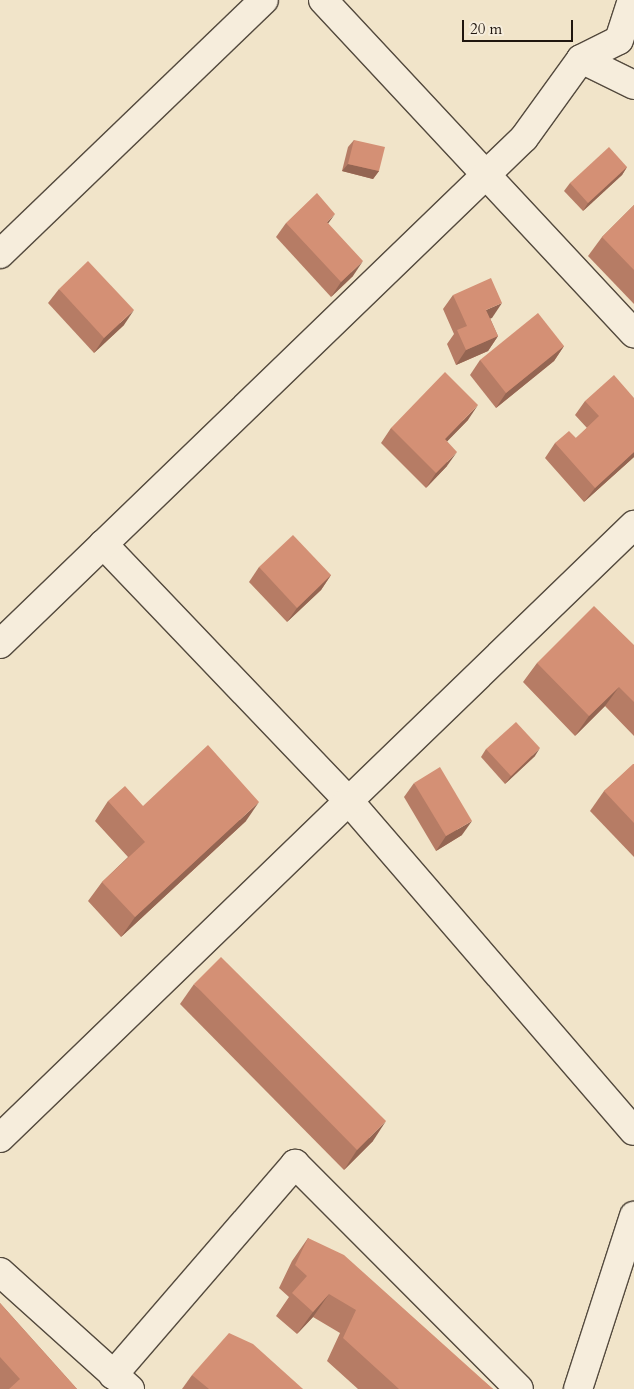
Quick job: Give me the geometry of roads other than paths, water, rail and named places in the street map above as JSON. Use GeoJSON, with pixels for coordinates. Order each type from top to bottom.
{"type":"FeatureCollection","features":[{"type":"Feature","properties":{"kind":"street"},"geometry":{"type":"LineString","coordinates":[[0,254],[264,0]]}},
{"type":"Feature","properties":{"kind":"street"},"geometry":{"type":"LineString","coordinates":[[323,0],[634,334]]}},
{"type":"Feature","properties":{"kind":"street"},"geometry":{"type":"LineString","coordinates":[[0,644],[524,138],[581,59],[619,40],[632,0]]}},
{"type":"Feature","properties":{"kind":"street"},"geometry":{"type":"LineString","coordinates":[[581,59],[634,85]]}},
{"type":"Feature","properties":{"kind":"street"},"geometry":{"type":"LineString","coordinates":[[0,1138],[634,525]]}},
{"type":"Feature","properties":{"kind":"street"},"geometry":{"type":"LineString","coordinates":[[103,544],[348,800],[634,1131]]}},
{"type":"Feature","properties":{"kind":"street"},"geometry":{"type":"LineString","coordinates":[[0,1272],[122,1382],[295,1164],[518,1389]]}},
{"type":"Feature","properties":{"kind":"street"},"geometry":{"type":"LineString","coordinates":[[578,1389],[634,1216]]}}]}
